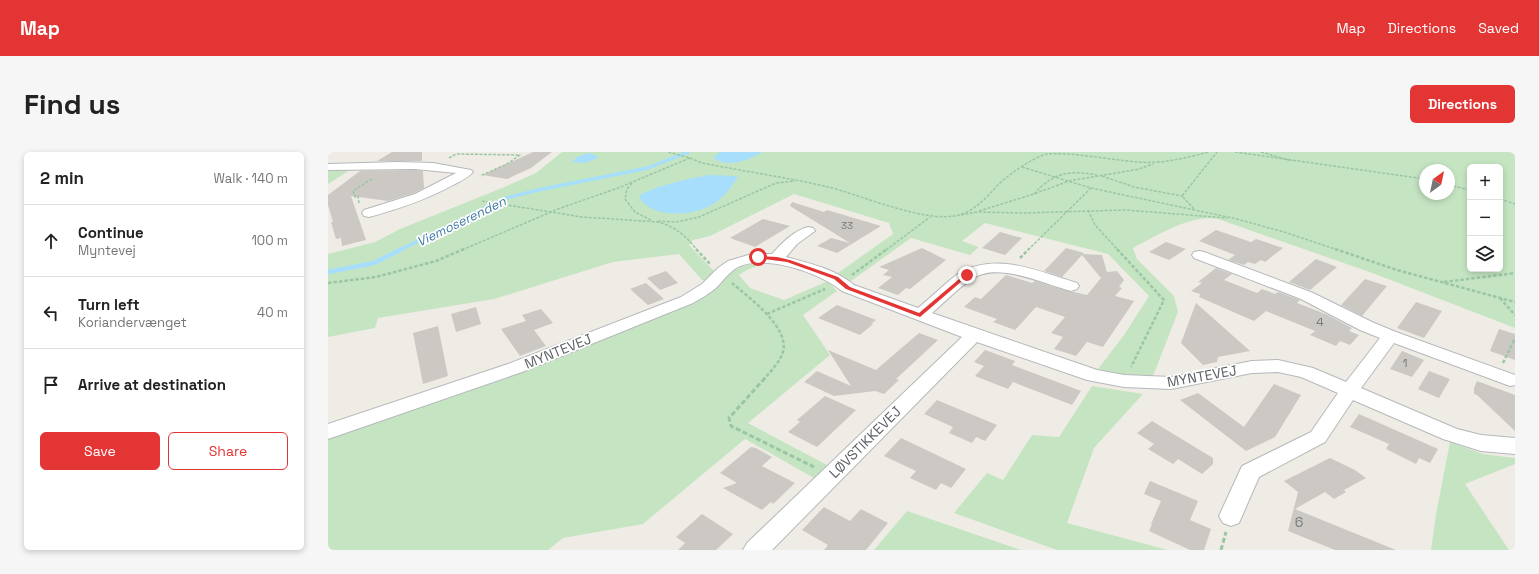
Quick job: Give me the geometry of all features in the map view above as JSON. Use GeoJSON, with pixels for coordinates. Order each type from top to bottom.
{"type":"FeatureCollection","features":[{"type":"Feature","properties":{"kind":"street"},"geometry":{"type":"LineString","coordinates":[[328,167],[400,165],[455,169],[467,172],[414,200],[369,213]]}},
{"type":"Feature","properties":{"kind":"street"},"geometry":{"type":"LineString","coordinates":[[777,258],[792,241],[808,231]]}},
{"type":"Feature","properties":{"kind":"street"},"geometry":{"type":"LineString","coordinates":[[1199,255],[1307,296],[1366,326],[1390,336],[1504,378]]}},
{"type":"Feature","properties":{"kind":"street","name":"MYNTEVEJ"},"geometry":{"type":"LineString","coordinates":[[328,432],[508,371],[680,303],[702,292],[720,273],[732,265],[743,260],[758,257],[777,258],[836,278],[848,288],[974,335],[1094,376],[1124,381],[1171,383],[1252,367],[1278,366],[1306,372],[1450,434],[1481,443],[1515,446]]}},
{"type":"Feature","properties":{"kind":"street"},"geometry":{"type":"LineString","coordinates":[[920,315],[967,275],[979,270],[1010,268],[1071,286]]}},
{"type":"Feature","properties":{"kind":"street","name":"LØVSTIKKEVEJ"},"geometry":{"type":"LineString","coordinates":[[756,550],[974,335]]}},
{"type":"Feature","properties":{"kind":"street"},"geometry":{"type":"LineString","coordinates":[[1231,516],[1250,472],[1318,437],[1349,391],[1390,336]]}},
{"type":"Feature","properties":{"kind":"path"},"geometry":{"type":"LineString","coordinates":[[668,152],[702,163],[825,186],[930,217],[977,212],[1069,181],[1139,169],[1156,163]]}},
{"type":"Feature","properties":{"kind":"path"},"geometry":{"type":"LineString","coordinates":[[959,215],[983,202],[1002,181],[1022,167],[1036,158],[1048,154],[1077,154],[1136,162],[1156,163],[1173,161],[1210,152]]}},
{"type":"Feature","properties":{"kind":"path"},"geometry":{"type":"LineString","coordinates":[[1182,196],[1217,152]]}},
{"type":"Feature","properties":{"kind":"path"},"geometry":{"type":"LineString","coordinates":[[1235,152],[1296,162],[1353,167],[1419,178]]}},
{"type":"Feature","properties":{"kind":"path"},"geometry":{"type":"LineString","coordinates":[[1261,152],[1296,162]]}},
{"type":"Feature","properties":{"kind":"path"},"geometry":{"type":"LineString","coordinates":[[328,283],[376,277],[415,268],[458,252],[547,213],[633,182],[689,158]]}},
{"type":"Feature","properties":{"kind":"path"},"geometry":{"type":"LineString","coordinates":[[1022,167],[1091,188],[1237,219],[1284,232],[1397,270],[1515,302]]}},
{"type":"Feature","properties":{"kind":"path"},"geometry":{"type":"LineString","coordinates":[[1034,194],[1042,185],[1054,176],[1066,172],[1075,172],[1100,176],[1134,187],[1182,196],[1194,209]]}},
{"type":"Feature","properties":{"kind":"path"},"geometry":{"type":"LineString","coordinates":[[482,201],[500,206],[547,213],[598,218],[676,222],[699,217],[776,183],[798,180]]}},
{"type":"Feature","properties":{"kind":"path"},"geometry":{"type":"LineString","coordinates":[[633,182],[625,199],[629,207],[642,217],[674,228],[686,236],[692,246],[708,263],[767,314],[783,338],[783,351],[775,367],[729,418],[731,426],[830,476]]}},
{"type":"Feature","properties":{"kind":"path"},"geometry":{"type":"LineString","coordinates":[[1455,186],[1467,189]]}},
{"type":"Feature","properties":{"kind":"path"},"geometry":{"type":"LineString","coordinates":[[1010,268],[1091,188]]}},
{"type":"Feature","properties":{"kind":"path"},"geometry":{"type":"LineString","coordinates":[[1503,200],[1515,204]]}},
{"type":"Feature","properties":{"kind":"path"},"geometry":{"type":"LineString","coordinates":[[977,212],[1066,213],[1088,210],[1126,210],[1237,219]]}},
{"type":"Feature","properties":{"kind":"path"},"geometry":{"type":"LineString","coordinates":[[1088,210],[1095,225],[1164,300],[1124,381]]}},
{"type":"Feature","properties":{"kind":"path"},"geometry":{"type":"LineString","coordinates":[[767,314],[842,282],[930,217]]}},
{"type":"Feature","properties":{"kind":"path"},"geometry":{"type":"LineString","coordinates":[[1441,282],[1515,273]]}},
{"type":"Feature","properties":{"kind":"path"},"geometry":{"type":"LineString","coordinates":[[1499,298],[1515,315]]}},
{"type":"Feature","properties":{"kind":"path"},"geometry":{"type":"LineString","coordinates":[[1504,378],[1515,338]]}},
{"type":"Feature","properties":{"kind":"green space"},"geometry":{"type":"Polygon","coordinates":[[[562,152],[1515,152],[1515,328],[1375,274],[1218,219],[1207,218],[1174,227],[1133,248],[1137,259],[1174,296],[1178,312],[1153,376],[1127,376],[1098,369],[1124,335],[1149,296],[1108,254],[985,223],[962,241],[979,247],[970,255],[911,238],[851,281],[838,273],[893,234],[889,223],[794,194],[710,236],[693,240],[689,245],[714,271],[708,281],[702,280],[679,254],[613,262],[494,299],[378,318],[375,328],[328,337],[328,254],[375,242],[400,229],[536,173],[562,152]]]}},
{"type":"Feature","properties":{"kind":"green space"},"geometry":{"type":"Polygon","coordinates":[[[350,170],[328,184],[328,171],[350,170]]]}},
{"type":"Feature","properties":{"kind":"green space"},"geometry":{"type":"Polygon","coordinates":[[[766,262],[739,275],[750,288],[784,300],[828,281],[837,291],[803,315],[830,355],[748,423],[827,465],[814,478],[745,439],[643,524],[563,538],[548,550],[328,550],[328,434],[704,296],[731,272],[738,268],[755,263],[766,262]]]}},
{"type":"Feature","properties":{"kind":"green space"},"geometry":{"type":"Polygon","coordinates":[[[1092,386],[1143,394],[1094,448],[1067,523],[1168,550],[1057,550],[954,513],[987,473],[1003,480],[1032,435],[1059,437],[1092,386]]]}},
{"type":"Feature","properties":{"kind":"green space"},"geometry":{"type":"Polygon","coordinates":[[[1450,442],[1483,454],[1515,458],[1515,464],[1465,484],[1509,550],[1431,550],[1436,514],[1450,442]]]}},
{"type":"Feature","properties":{"kind":"green space"},"geometry":{"type":"Polygon","coordinates":[[[907,511],[1021,550],[874,550],[907,511]]]}},
{"type":"Feature","properties":{"kind":"water"},"geometry":{"type":"Polygon","coordinates":[[[720,152],[763,152],[745,160],[725,163],[713,158],[720,152]]]}},
{"type":"Feature","properties":{"kind":"water"},"geometry":{"type":"Polygon","coordinates":[[[589,153],[597,156],[598,158],[585,163],[572,162],[577,157],[589,153]]]}},
{"type":"Feature","properties":{"kind":"water"},"geometry":{"type":"Polygon","coordinates":[[[711,175],[738,177],[722,197],[710,206],[702,209],[692,212],[672,214],[653,209],[645,204],[639,197],[661,186],[711,175]]]}},
{"type":"Feature","properties":{"kind":"building"},"geometry":{"type":"Polygon","coordinates":[[[392,152],[422,152],[422,161],[377,161],[392,152]]]}},
{"type":"Feature","properties":{"kind":"building"},"geometry":{"type":"Polygon","coordinates":[[[533,152],[552,152],[531,168],[507,179],[483,175],[533,152]]]}},
{"type":"Feature","properties":{"kind":"building"},"geometry":{"type":"Polygon","coordinates":[[[360,171],[423,171],[424,188],[414,193],[388,201],[351,196],[366,240],[342,246],[341,238],[336,239],[331,222],[333,222],[328,205],[328,195],[360,171]]]}},
{"type":"Feature","properties":{"kind":"building"},"geometry":{"type":"Polygon","coordinates":[[[792,202],[824,212],[827,210],[881,226],[837,253],[817,246],[831,238],[850,243],[790,206],[792,202]]]}},
{"type":"Feature","properties":{"kind":"building"},"geometry":{"type":"Polygon","coordinates":[[[763,219],[790,226],[755,247],[730,238],[763,219]]]}},
{"type":"Feature","properties":{"kind":"building"},"geometry":{"type":"Polygon","coordinates":[[[1216,230],[1251,242],[1256,239],[1283,248],[1265,262],[1261,260],[1255,264],[1248,262],[1244,265],[1228,260],[1235,255],[1199,241],[1216,230]]]}},
{"type":"Feature","properties":{"kind":"building"},"geometry":{"type":"Polygon","coordinates":[[[1000,232],[1022,238],[1005,255],[982,248],[1000,232]]]}},
{"type":"Feature","properties":{"kind":"building"},"geometry":{"type":"Polygon","coordinates":[[[1166,242],[1186,249],[1169,260],[1149,252],[1166,242]]]}},
{"type":"Feature","properties":{"kind":"building"},"geometry":{"type":"Polygon","coordinates":[[[922,248],[946,260],[910,289],[906,288],[898,295],[878,288],[892,277],[883,275],[889,270],[879,267],[922,248]]]}},
{"type":"Feature","properties":{"kind":"building"},"geometry":{"type":"Polygon","coordinates":[[[1066,248],[1084,253],[1083,254],[1102,255],[1107,272],[1117,271],[1124,280],[1119,287],[1122,288],[1115,296],[1134,301],[1103,347],[1087,342],[1076,356],[1054,349],[1063,337],[1051,333],[1065,317],[1036,307],[1015,330],[993,322],[997,319],[964,307],[975,297],[981,299],[1006,275],[1032,283],[1035,281],[1071,292],[1087,295],[1101,278],[1082,255],[1062,277],[1044,271],[1066,248]]]}},
{"type":"Feature","properties":{"kind":"building"},"geometry":{"type":"Polygon","coordinates":[[[1316,259],[1337,267],[1310,290],[1289,282],[1316,259]]]}},
{"type":"Feature","properties":{"kind":"building"},"geometry":{"type":"Polygon","coordinates":[[[1216,268],[1232,274],[1224,280],[1257,293],[1262,289],[1275,294],[1278,292],[1300,300],[1297,303],[1328,315],[1352,328],[1349,331],[1359,335],[1350,345],[1340,341],[1336,346],[1310,335],[1315,331],[1266,311],[1254,321],[1199,297],[1200,294],[1191,291],[1202,283],[1198,282],[1216,268]]]}},
{"type":"Feature","properties":{"kind":"building"},"geometry":{"type":"Polygon","coordinates":[[[666,271],[678,283],[660,290],[647,278],[666,271]]]}},
{"type":"Feature","properties":{"kind":"building"},"geometry":{"type":"Polygon","coordinates":[[[1365,279],[1387,286],[1362,316],[1341,305],[1365,279]]]}},
{"type":"Feature","properties":{"kind":"building"},"geometry":{"type":"Polygon","coordinates":[[[646,283],[664,299],[648,305],[630,289],[646,283]]]}},
{"type":"Feature","properties":{"kind":"building"},"geometry":{"type":"Polygon","coordinates":[[[1416,302],[1442,311],[1424,338],[1397,328],[1416,302]]]}},
{"type":"Feature","properties":{"kind":"building"},"geometry":{"type":"Polygon","coordinates":[[[1196,303],[1250,351],[1218,357],[1217,362],[1203,365],[1181,343],[1196,303]]]}},
{"type":"Feature","properties":{"kind":"building"},"geometry":{"type":"Polygon","coordinates":[[[837,305],[876,320],[860,335],[818,318],[837,305]]]}},
{"type":"Feature","properties":{"kind":"building"},"geometry":{"type":"Polygon","coordinates":[[[476,307],[481,324],[456,332],[451,314],[476,307]]]}},
{"type":"Feature","properties":{"kind":"building"},"geometry":{"type":"Polygon","coordinates":[[[541,309],[553,323],[534,330],[546,346],[520,356],[501,329],[526,321],[522,315],[541,309]]]}},
{"type":"Feature","properties":{"kind":"building"},"geometry":{"type":"Polygon","coordinates":[[[438,326],[448,376],[423,384],[413,333],[438,326]]]}},
{"type":"Feature","properties":{"kind":"building"},"geometry":{"type":"Polygon","coordinates":[[[1499,329],[1515,334],[1515,360],[1490,351],[1499,329]]]}},
{"type":"Feature","properties":{"kind":"building"},"geometry":{"type":"Polygon","coordinates":[[[919,333],[938,340],[896,379],[899,380],[884,394],[875,391],[834,396],[804,382],[817,371],[851,386],[828,350],[876,370],[919,333]]]}},
{"type":"Feature","properties":{"kind":"building"},"geometry":{"type":"Polygon","coordinates":[[[985,350],[1015,361],[1012,365],[1081,391],[1072,405],[1013,382],[1008,389],[975,376],[984,366],[974,362],[985,350]]]}},
{"type":"Feature","properties":{"kind":"building"},"geometry":{"type":"Polygon","coordinates":[[[1402,351],[1424,360],[1412,377],[1390,369],[1402,351]]]}},
{"type":"Feature","properties":{"kind":"building"},"geometry":{"type":"Polygon","coordinates":[[[1429,371],[1450,379],[1439,398],[1418,389],[1429,371]]]}},
{"type":"Feature","properties":{"kind":"building"},"geometry":{"type":"Polygon","coordinates":[[[1477,381],[1515,395],[1515,431],[1477,395],[1474,394],[1474,388],[1477,381]]]}},
{"type":"Feature","properties":{"kind":"building"},"geometry":{"type":"Polygon","coordinates":[[[1274,384],[1301,395],[1275,437],[1246,451],[1180,400],[1198,393],[1244,427],[1274,384]]]}},
{"type":"Feature","properties":{"kind":"building"},"geometry":{"type":"Polygon","coordinates":[[[825,396],[856,410],[817,447],[788,432],[800,422],[797,420],[825,396]]]}},
{"type":"Feature","properties":{"kind":"building"},"geometry":{"type":"Polygon","coordinates":[[[937,400],[997,425],[985,441],[976,437],[972,443],[949,433],[953,427],[924,414],[937,400]]]}},
{"type":"Feature","properties":{"kind":"building"},"geometry":{"type":"Polygon","coordinates":[[[1359,414],[1438,449],[1430,463],[1419,458],[1416,464],[1386,449],[1389,444],[1350,427],[1359,414]]]}},
{"type":"Feature","properties":{"kind":"building"},"geometry":{"type":"Polygon","coordinates":[[[1152,421],[1213,458],[1213,464],[1202,474],[1178,459],[1173,464],[1148,449],[1154,444],[1137,433],[1152,421]]]}},
{"type":"Feature","properties":{"kind":"building"},"geometry":{"type":"Polygon","coordinates":[[[901,438],[966,469],[951,488],[941,483],[936,490],[910,478],[916,471],[884,456],[901,438]]]}},
{"type":"Feature","properties":{"kind":"building"},"geometry":{"type":"Polygon","coordinates":[[[751,447],[756,448],[772,457],[762,466],[795,483],[773,504],[771,502],[762,510],[723,488],[737,483],[720,473],[751,447]]]}},
{"type":"Feature","properties":{"kind":"building"},"geometry":{"type":"Polygon","coordinates":[[[1330,458],[1355,470],[1366,478],[1344,490],[1346,492],[1334,499],[1325,492],[1295,509],[1396,550],[1335,550],[1288,531],[1298,492],[1284,481],[1330,458]]]}},
{"type":"Feature","properties":{"kind":"building"},"geometry":{"type":"Polygon","coordinates":[[[1150,481],[1198,501],[1190,520],[1211,529],[1204,550],[1190,550],[1149,531],[1161,501],[1144,494],[1150,481]]]}},
{"type":"Feature","properties":{"kind":"building"},"geometry":{"type":"Polygon","coordinates":[[[824,507],[850,521],[861,509],[888,523],[866,550],[824,550],[828,545],[802,530],[824,507]]]}},
{"type":"Feature","properties":{"kind":"building"},"geometry":{"type":"Polygon","coordinates":[[[702,514],[733,534],[716,550],[678,550],[685,543],[676,537],[702,514]]]}},
{"type":"Feature","properties":{"kind":"waterway","name":"Viemoserenden"},"geometry":{"type":"LineString","coordinates":[[400,250],[506,198],[538,190],[648,168],[688,152]]}},
{"type":"Feature","properties":{"kind":"waterway","name":"Viemoserenden"},"geometry":{"type":"LineString","coordinates":[[328,272],[374,263],[400,250]]}},
{"type":"Feature","properties":{"kind":"route"},"geometry":{"type":"LineString","coordinates":[[758,257],[777,258],[836,278],[848,288],[920,315],[967,275]]}}]}
